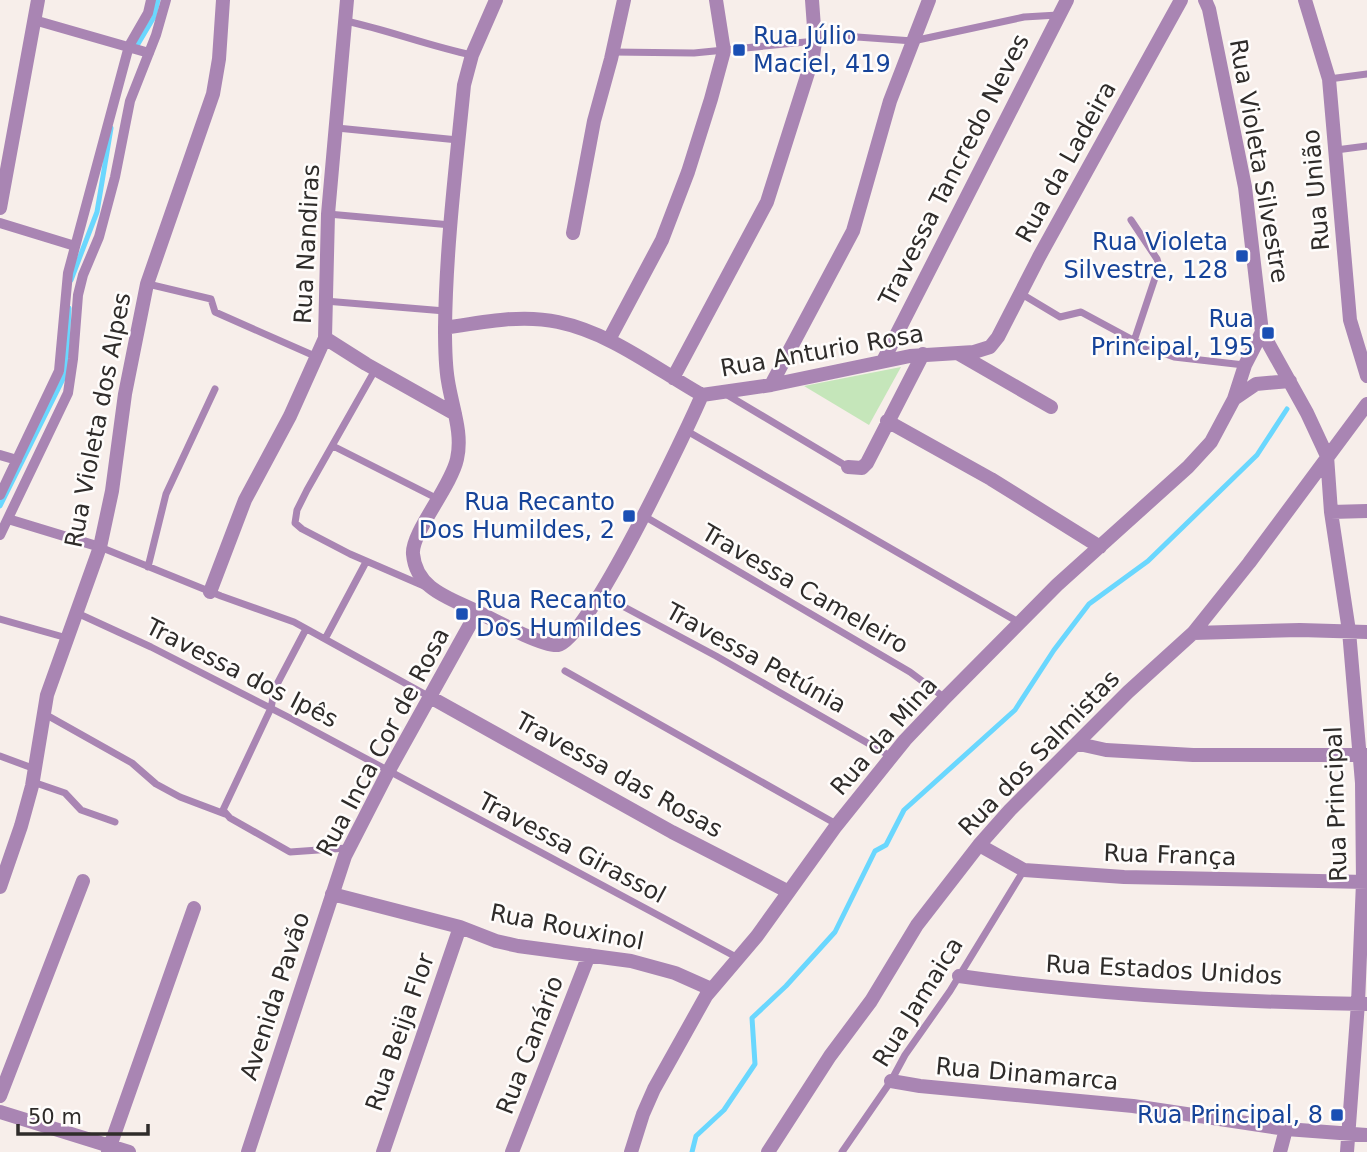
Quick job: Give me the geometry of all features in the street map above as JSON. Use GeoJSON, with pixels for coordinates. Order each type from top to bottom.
{"type":"FeatureCollection","features":[{"type":"Feature","properties":{"kind":"street"},"geometry":{"type":"LineString","coordinates":[[0,208],[38,0]]}},
{"type":"Feature","properties":{"kind":"street"},"geometry":{"type":"LineString","coordinates":[[0,535],[68,393],[68,273],[130,46],[148,13],[151,0]]}},
{"type":"Feature","properties":{"kind":"street"},"geometry":{"type":"LineString","coordinates":[[0,495],[59,371],[69,323],[83,275],[99,237],[115,177],[130,101],[166,0]]}},
{"type":"Feature","properties":{"kind":"street","name":"Rua Violeta dos Alpes"},"geometry":{"type":"LineString","coordinates":[[0,887],[21,826],[34,776],[43,713],[100,547],[112,491],[125,394],[147,284],[213,94],[219,59],[223,0]]}},
{"type":"Feature","properties":{"kind":"street","name":"Rua Nandiras"},"geometry":{"type":"LineString","coordinates":[[210,592],[245,500],[290,416],[324,338],[328,214],[347,0]]}},
{"type":"Feature","properties":{"kind":"street"},"geometry":{"type":"LineString","coordinates":[[445,328],[521,319],[557,321],[610,340],[702,395],[644,516],[575,634],[559,645],[530,637],[427,587],[416,567],[413,547],[440,500],[457,460],[459,437],[448,379],[445,328],[458,140],[464,85],[472,55],[496,0]]}},
{"type":"Feature","properties":{"kind":"street"},"geometry":{"type":"LineString","coordinates":[[573,233],[594,121],[624,0]]}},
{"type":"Feature","properties":{"kind":"street"},"geometry":{"type":"LineString","coordinates":[[612,334],[662,240],[711,99],[724,51],[716,0]]}},
{"type":"Feature","properties":{"kind":"street"},"geometry":{"type":"LineString","coordinates":[[673,378],[767,202],[808,76],[815,41],[812,0]]}},
{"type":"Feature","properties":{"kind":"street"},"geometry":{"type":"LineString","coordinates":[[771,385],[853,231],[890,101],[929,0]]}},
{"type":"Feature","properties":{"kind":"street","name":"Travessa Tancredo Neves"},"geometry":{"type":"LineString","coordinates":[[883,361],[1067,0]]}},
{"type":"Feature","properties":{"kind":"street","name":"Rua Violeta Silvestre"},"geometry":{"type":"LineString","coordinates":[[1205,0],[1245,187],[1263,334],[1327,456]]}},
{"type":"Feature","properties":{"kind":"street","name":"Rua União"},"geometry":{"type":"LineString","coordinates":[[1306,0],[1329,79],[1350,320],[1367,376]]}},
{"type":"Feature","properties":{"kind":"street","name":"Rua da Ladeira"},"geometry":{"type":"LineString","coordinates":[[990,347],[998,337],[1178,1]]}},
{"type":"Feature","properties":{"kind":"street"},"geometry":{"type":"LineString","coordinates":[[34,20],[147,52]]}},
{"type":"Feature","properties":{"kind":"street"},"geometry":{"type":"LineString","coordinates":[[0,223],[75,246]]}},
{"type":"Feature","properties":{"kind":"street","name":"Rua da Mina"},"geometry":{"type":"LineString","coordinates":[[631,1152],[654,1089],[711,989],[738,958],[892,757],[945,698],[1057,585],[1188,467],[1212,442],[1234,399],[1245,365],[1263,334]]}},
{"type":"Feature","properties":{"kind":"street"},"geometry":{"type":"LineString","coordinates":[[324,338],[455,414]]}},
{"type":"Feature","properties":{"kind":"street","name":"Rua Anturio Rosa"},"geometry":{"type":"LineString","coordinates":[[702,395],[771,385],[923,354],[960,354],[990,347]]}},
{"type":"Feature","properties":{"kind":"street"},"geometry":{"type":"LineString","coordinates":[[848,467],[862,467],[867,463],[923,354]]}},
{"type":"Feature","properties":{"kind":"street"},"geometry":{"type":"LineString","coordinates":[[960,354],[1051,407]]}},
{"type":"Feature","properties":{"kind":"street"},"geometry":{"type":"LineString","coordinates":[[1234,399],[1256,384],[1290,381]]}},
{"type":"Feature","properties":{"kind":"street","name":"Rua dos Salmistas"},"geometry":{"type":"LineString","coordinates":[[768,1152],[830,1056],[871,1001],[917,925],[979,845],[1010,810],[1079,744],[1128,692],[1193,633],[1249,563],[1367,404]]}},
{"type":"Feature","properties":{"kind":"street"},"geometry":{"type":"LineString","coordinates":[[887,421],[1015,493],[1100,547]]}},
{"type":"Feature","properties":{"kind":"street"},"geometry":{"type":"LineString","coordinates":[[0,455],[17,460]]}},
{"type":"Feature","properties":{"kind":"street","name":"Rua Principal"},"geometry":{"type":"LineString","coordinates":[[1327,456],[1331,512],[1349,631],[1363,755],[1365,882],[1362,1004],[1347,1152]]}},
{"type":"Feature","properties":{"kind":"street"},"geometry":{"type":"LineString","coordinates":[[7,482],[22,489]]}},
{"type":"Feature","properties":{"kind":"street"},"geometry":{"type":"LineString","coordinates":[[1331,512],[1367,511]]}},
{"type":"Feature","properties":{"kind":"street"},"geometry":{"type":"LineString","coordinates":[[8,519],[100,547]]}},
{"type":"Feature","properties":{"kind":"street","name":"Rua Inca Cor de Rosa"},"geometry":{"type":"LineString","coordinates":[[332,894],[348,848],[477,612]]}},
{"type":"Feature","properties":{"kind":"street"},"geometry":{"type":"LineString","coordinates":[[1193,633],[1367,632]]}},
{"type":"Feature","properties":{"kind":"street","name":"Travessa das Rosas"},"geometry":{"type":"LineString","coordinates":[[430,697],[672,832],[787,891]]}},
{"type":"Feature","properties":{"kind":"street"},"geometry":{"type":"LineString","coordinates":[[1079,744],[1106,750],[1193,755],[1363,755]]}},
{"type":"Feature","properties":{"kind":"street","name":"Rua França"},"geometry":{"type":"LineString","coordinates":[[979,845],[1024,870],[1124,877],[1365,882]]}},
{"type":"Feature","properties":{"kind":"street"},"geometry":{"type":"LineString","coordinates":[[0,1096],[83,881]]}},
{"type":"Feature","properties":{"kind":"street","name":"Rua Rouxinol"},"geometry":{"type":"LineString","coordinates":[[332,894],[460,927],[518,946],[631,961],[675,973],[711,989]]}},
{"type":"Feature","properties":{"kind":"street","name":"Avenida Pavão"},"geometry":{"type":"LineString","coordinates":[[248,1152],[332,894]]}},
{"type":"Feature","properties":{"kind":"street"},"geometry":{"type":"LineString","coordinates":[[109,1149],[194,908]]}},
{"type":"Feature","properties":{"kind":"street","name":"Rua Beija Flor"},"geometry":{"type":"LineString","coordinates":[[383,1152],[460,927]]}},
{"type":"Feature","properties":{"kind":"street","name":"Rua Canário"},"geometry":{"type":"LineString","coordinates":[[512,1152],[589,955]]}},
{"type":"Feature","properties":{"kind":"street","name":"Rua Estados Unidos"},"geometry":{"type":"LineString","coordinates":[[959,976],[1220,999],[1362,1004]]}},
{"type":"Feature","properties":{"kind":"street","name":"Rua Dinamarca"},"geometry":{"type":"LineString","coordinates":[[891,1080],[942,1089],[1133,1107],[1286,1129],[1367,1135]]}},
{"type":"Feature","properties":{"kind":"street"},"geometry":{"type":"LineString","coordinates":[[0,1112],[109,1149],[129,1152]]}},
{"type":"Feature","properties":{"kind":"street"},"geometry":{"type":"LineString","coordinates":[[1280,1152],[1286,1129]]}},
{"type":"Feature","properties":{"kind":"lane"},"geometry":{"type":"LineString","coordinates":[[613,52],[694,53],[857,37],[913,41],[1024,17],[1059,15]]}},
{"type":"Feature","properties":{"kind":"lane"},"geometry":{"type":"LineString","coordinates":[[346,21],[472,55]]}},
{"type":"Feature","properties":{"kind":"lane"},"geometry":{"type":"LineString","coordinates":[[1329,79],[1367,75]]}},
{"type":"Feature","properties":{"kind":"lane"},"geometry":{"type":"LineString","coordinates":[[337,128],[458,140]]}},
{"type":"Feature","properties":{"kind":"lane"},"geometry":{"type":"LineString","coordinates":[[1336,150],[1367,146]]}},
{"type":"Feature","properties":{"kind":"lane"},"geometry":{"type":"LineString","coordinates":[[328,214],[451,225]]}},
{"type":"Feature","properties":{"kind":"lane"},"geometry":{"type":"LineString","coordinates":[[1131,220],[1159,266],[1135,341]]}},
{"type":"Feature","properties":{"kind":"lane"},"geometry":{"type":"LineString","coordinates":[[147,284],[211,299],[215,312],[317,357]]}},
{"type":"Feature","properties":{"kind":"lane"},"geometry":{"type":"LineString","coordinates":[[1020,293],[1060,317],[1081,312],[1135,341],[1174,357],[1245,365]]}},
{"type":"Feature","properties":{"kind":"lane"},"geometry":{"type":"LineString","coordinates":[[324,301],[446,311]]}},
{"type":"Feature","properties":{"kind":"lane"},"geometry":{"type":"LineString","coordinates":[[376,369],[297,510],[295,523],[366,562],[427,587]]}},
{"type":"Feature","properties":{"kind":"lane"},"geometry":{"type":"LineString","coordinates":[[148,567],[166,494],[215,389]]}},
{"type":"Feature","properties":{"kind":"lane"},"geometry":{"type":"LineString","coordinates":[[723,393],[848,467]]}},
{"type":"Feature","properties":{"kind":"lane"},"geometry":{"type":"LineString","coordinates":[[687,430],[1020,623]]}},
{"type":"Feature","properties":{"kind":"lane"},"geometry":{"type":"LineString","coordinates":[[333,446],[440,500]]}},
{"type":"Feature","properties":{"kind":"lane","name":"Travessa Cameleiro"},"geometry":{"type":"LineString","coordinates":[[644,516],[910,672],[945,698]]}},
{"type":"Feature","properties":{"kind":"lane"},"geometry":{"type":"LineString","coordinates":[[100,547],[210,592],[273,614],[325,639],[430,697]]}},
{"type":"Feature","properties":{"kind":"lane"},"geometry":{"type":"LineString","coordinates":[[325,639],[366,562]]}},
{"type":"Feature","properties":{"kind":"lane","name":"Travessa Petúnia"},"geometry":{"type":"LineString","coordinates":[[599,594],[716,656],[892,757]]}},
{"type":"Feature","properties":{"kind":"lane","name":"Travessa dos Ipês"},"geometry":{"type":"LineString","coordinates":[[77,613],[271,708],[388,772]]}},
{"type":"Feature","properties":{"kind":"lane"},"geometry":{"type":"LineString","coordinates":[[0,619],[67,638]]}},
{"type":"Feature","properties":{"kind":"lane"},"geometry":{"type":"LineString","coordinates":[[225,814],[224,805],[271,708],[275,688],[306,629]]}},
{"type":"Feature","properties":{"kind":"lane"},"geometry":{"type":"LineString","coordinates":[[565,671],[838,825]]}},
{"type":"Feature","properties":{"kind":"lane"},"geometry":{"type":"LineString","coordinates":[[43,713],[132,763],[156,784],[180,797],[225,814],[290,852],[348,848]]}},
{"type":"Feature","properties":{"kind":"lane"},"geometry":{"type":"LineString","coordinates":[[0,756],[65,793],[81,810],[116,822]]}},
{"type":"Feature","properties":{"kind":"lane","name":"Travessa Girassol"},"geometry":{"type":"LineString","coordinates":[[388,772],[738,958]]}},
{"type":"Feature","properties":{"kind":"lane","name":"Rua Jamaica"},"geometry":{"type":"LineString","coordinates":[[842,1152],[959,976],[1024,870]]}},
{"type":"Feature","properties":{"kind":"green space"},"geometry":{"type":"Polygon","coordinates":[[[901,367],[869,425],[804,386],[901,367]]]}},
{"type":"Feature","properties":{"kind":"waterway"},"geometry":{"type":"LineString","coordinates":[[135,49],[154,17],[158,0]]}},
{"type":"Feature","properties":{"kind":"waterway"},"geometry":{"type":"LineString","coordinates":[[71,280],[97,212],[111,128]]}},
{"type":"Feature","properties":{"kind":"waterway"},"geometry":{"type":"LineString","coordinates":[[0,506],[66,373],[69,308]]}},
{"type":"Feature","properties":{"kind":"waterway"},"geometry":{"type":"LineString","coordinates":[[692,1152],[696,1136],[724,1110],[755,1064],[752,1018],[786,986],[835,932],[875,851],[886,845],[904,810],[1015,710],[1054,650],[1089,604],[1148,561],[1257,455],[1287,409]]}},
{"type":"Feature","properties":{"kind":"place","name":"Rua Júlio Maciel, 419"},"geometry":{"type":"Point","coordinates":[739,50]}},
{"type":"Feature","properties":{"kind":"place","name":"Rua Violeta Silvestre, 128"},"geometry":{"type":"Point","coordinates":[1242,256]}},
{"type":"Feature","properties":{"kind":"place","name":"Rua Principal, 195"},"geometry":{"type":"Point","coordinates":[1268,333]}},
{"type":"Feature","properties":{"kind":"place","name":"Rua Recanto Dos Humildes, 2"},"geometry":{"type":"Point","coordinates":[629,516]}},
{"type":"Feature","properties":{"kind":"place","name":"Rua Recanto Dos Humildes"},"geometry":{"type":"Point","coordinates":[462,614]}},
{"type":"Feature","properties":{"kind":"place","name":"Rua Principal, 8"},"geometry":{"type":"Point","coordinates":[1337,1115]}}]}
